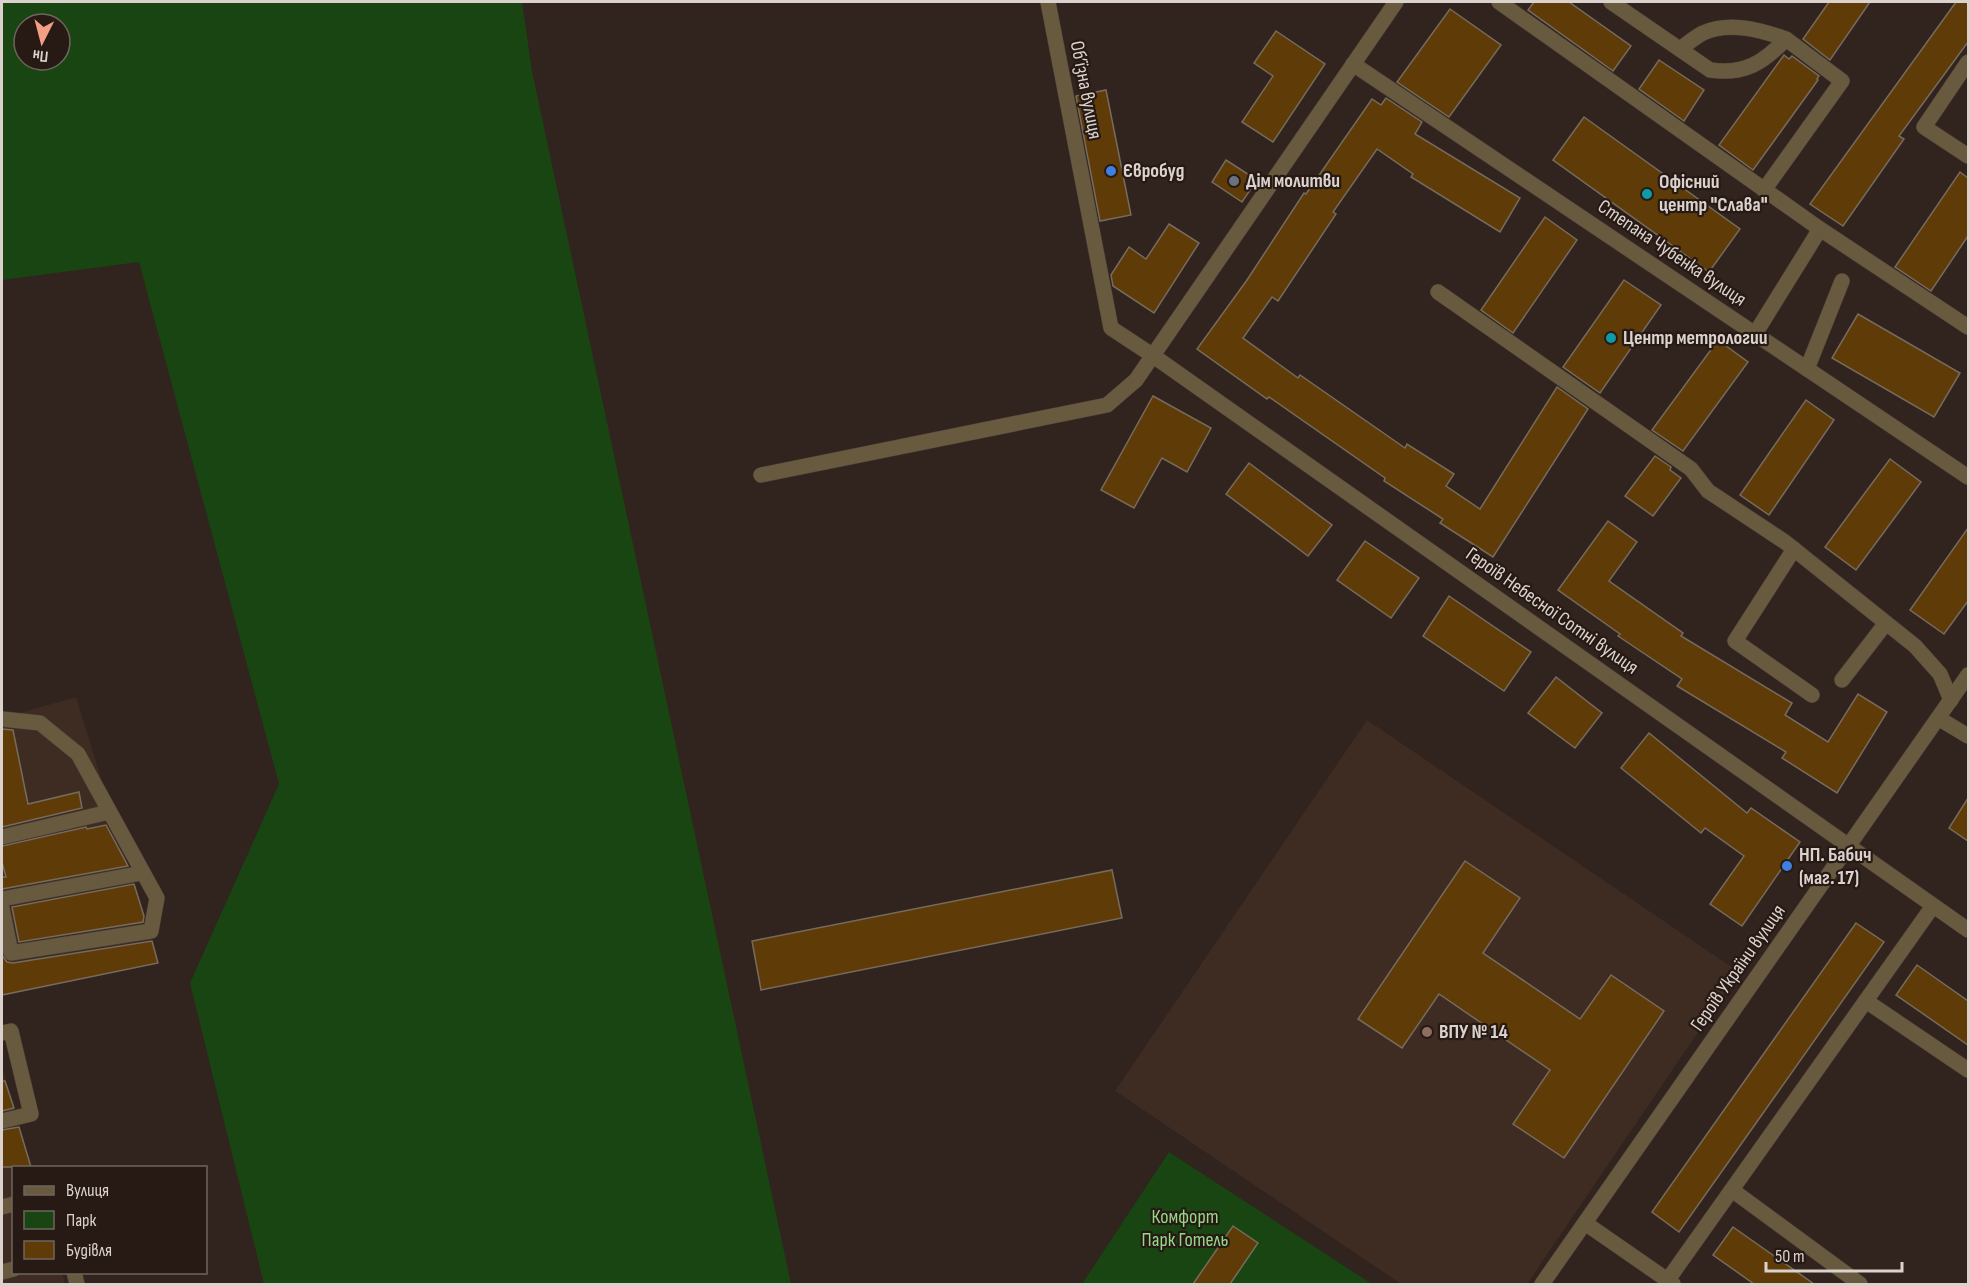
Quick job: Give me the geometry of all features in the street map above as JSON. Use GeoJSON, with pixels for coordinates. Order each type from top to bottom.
{"type":"FeatureCollection","features":[{"type":"Feature","properties":{"kind":"street","name":"Об’їзна вулиця"},"geometry":{"type":"LineString","coordinates":[[1047,2],[1111,328]]}},
{"type":"Feature","properties":{"kind":"street"},"geometry":{"type":"LineString","coordinates":[[761,475],[1107,405],[1136,380],[1396,2]]}},
{"type":"Feature","properties":{"kind":"street"},"geometry":{"type":"LineString","coordinates":[[1499,2],[1820,229],[1968,327]]}},
{"type":"Feature","properties":{"kind":"street"},"geometry":{"type":"LineString","coordinates":[[1611,2],[1710,70],[1728,73],[1749,68],[1772,53],[1786,39]]}},
{"type":"Feature","properties":{"kind":"street"},"geometry":{"type":"LineString","coordinates":[[1680,49],[1704,33],[1721,28],[1747,28],[1786,39],[1842,81],[1764,190]]}},
{"type":"Feature","properties":{"kind":"street"},"geometry":{"type":"LineString","coordinates":[[1968,62],[1924,127],[1968,156]]}},
{"type":"Feature","properties":{"kind":"street","name":"Степана Чубенка вулиця"},"geometry":{"type":"LineString","coordinates":[[1353,64],[1968,477]]}},
{"type":"Feature","properties":{"kind":"street"},"geometry":{"type":"LineString","coordinates":[[1755,334],[1820,229]]}},
{"type":"Feature","properties":{"kind":"street"},"geometry":{"type":"LineString","coordinates":[[1807,369],[1842,281]]}},
{"type":"Feature","properties":{"kind":"street"},"geometry":{"type":"LineString","coordinates":[[1438,292],[1691,470],[1708,491],[1794,549],[1915,646],[1940,674],[1951,700]]}},
{"type":"Feature","properties":{"kind":"street","name":"Героїв Небесної Сотні вулиця"},"geometry":{"type":"LineString","coordinates":[[1111,328],[1968,930]]}},
{"type":"Feature","properties":{"kind":"street"},"geometry":{"type":"LineString","coordinates":[[1794,549],[1735,641],[1812,695]]}},
{"type":"Feature","properties":{"kind":"street"},"geometry":{"type":"LineString","coordinates":[[1842,680],[1886,623]]}},
{"type":"Feature","properties":{"kind":"street","name":"Героїв України вулиця"},"geometry":{"type":"LineString","coordinates":[[1542,1284],[1968,675]]}},
{"type":"Feature","properties":{"kind":"street"},"geometry":{"type":"LineString","coordinates":[[1938,718],[1968,736]]}},
{"type":"Feature","properties":{"kind":"street"},"geometry":{"type":"LineString","coordinates":[[2,719],[40,723],[78,754],[157,898],[151,931],[11,953],[2,908]]}},
{"type":"Feature","properties":{"kind":"street"},"geometry":{"type":"LineString","coordinates":[[2,837],[109,812]]}},
{"type":"Feature","properties":{"kind":"street"},"geometry":{"type":"LineString","coordinates":[[2,899],[142,873]]}},
{"type":"Feature","properties":{"kind":"street"},"geometry":{"type":"LineString","coordinates":[[1585,1223],[1670,1283],[1732,1190],[1934,906]]}},
{"type":"Feature","properties":{"kind":"street"},"geometry":{"type":"LineString","coordinates":[[1866,1000],[1968,1071]]}},
{"type":"Feature","properties":{"kind":"street"},"geometry":{"type":"LineString","coordinates":[[2,1033],[11,1031],[31,1114],[2,1121]]}},
{"type":"Feature","properties":{"kind":"street"},"geometry":{"type":"LineString","coordinates":[[1732,1190],[1860,1284]]}},
{"type":"Feature","properties":{"kind":"shaded area"},"geometry":{"type":"Polygon","coordinates":[[[76,697],[158,963],[2,995],[2,718],[76,697]]]}},
{"type":"Feature","properties":{"kind":"shaded area","name":"ВПУ № 14"},"geometry":{"type":"Polygon","coordinates":[[[1367,720],[1739,972],[1527,1284],[1401,1284],[1115,1091],[1367,720]]]}},
{"type":"Feature","properties":{"kind":"shaded area"},"geometry":{"type":"Polygon","coordinates":[[[2,1067],[31,1166],[12,1166],[12,1274],[62,1274],[65,1284],[2,1284],[2,1067]]]}},
{"type":"Feature","properties":{"kind":"green space"},"geometry":{"type":"Polygon","coordinates":[[[2,2],[522,2],[532,71],[791,1284],[264,1284],[190,983],[279,784],[139,262],[2,280],[2,2]]]}},
{"type":"Feature","properties":{"kind":"green space","name":"Комфорт Парк Готель"},"geometry":{"type":"Polygon","coordinates":[[[1169,1152],[1372,1284],[1082,1284],[1169,1152]]]}},
{"type":"Feature","properties":{"kind":"building"},"geometry":{"type":"Polygon","coordinates":[[[1534,2],[1569,2],[1631,46],[1613,71],[1528,10],[1534,2]]]}},
{"type":"Feature","properties":{"kind":"building"},"geometry":{"type":"Polygon","coordinates":[[[1829,2],[1870,2],[1830,60],[1803,39],[1829,2]]]}},
{"type":"Feature","properties":{"kind":"building"},"geometry":{"type":"Polygon","coordinates":[[[1956,2],[1968,2],[1968,42],[1899,136],[1904,139],[1843,226],[1810,204],[1956,2]]]}},
{"type":"Feature","properties":{"kind":"building"},"geometry":{"type":"Polygon","coordinates":[[[1450,9],[1501,45],[1449,117],[1397,82],[1450,9]]]}},
{"type":"Feature","properties":{"kind":"building"},"geometry":{"type":"Polygon","coordinates":[[[1276,31],[1325,64],[1273,142],[1242,122],[1273,76],[1254,63],[1276,31]]]}},
{"type":"Feature","properties":{"kind":"building"},"geometry":{"type":"Polygon","coordinates":[[[1784,55],[1789,59],[1792,56],[1819,76],[1818,80],[1753,170],[1719,145],[1784,55]]]}},
{"type":"Feature","properties":{"kind":"building"},"geometry":{"type":"Polygon","coordinates":[[[1659,60],[1704,90],[1684,121],[1639,89],[1659,60]]]}},
{"type":"Feature","properties":{"kind":"building"},"geometry":{"type":"Polygon","coordinates":[[[1106,90],[1131,215],[1100,221],[1076,96],[1106,90]]]}},
{"type":"Feature","properties":{"kind":"building"},"geometry":{"type":"Polygon","coordinates":[[[1386,98],[1422,122],[1415,134],[1520,198],[1500,232],[1411,177],[1413,174],[1377,149],[1333,212],[1336,214],[1278,301],[1272,297],[1243,338],[1298,378],[1300,375],[1405,448],[1407,444],[1454,474],[1446,486],[1480,509],[1557,387],[1588,409],[1493,557],[1440,523],[1443,519],[1384,481],[1385,478],[1197,349],[1247,280],[1304,193],[1306,194],[1372,99],[1381,105],[1386,98]]]}},
{"type":"Feature","properties":{"kind":"building","name":"Офісний центр \"Слава\""},"geometry":{"type":"Polygon","coordinates":[[[1584,117],[1740,229],[1709,272],[1553,160],[1584,117]]]}},
{"type":"Feature","properties":{"kind":"building","name":"Дім молитви"},"geometry":{"type":"Polygon","coordinates":[[[1226,160],[1257,180],[1242,202],[1212,182],[1226,160]]]}},
{"type":"Feature","properties":{"kind":"building"},"geometry":{"type":"Polygon","coordinates":[[[1960,172],[1968,178],[1968,236],[1931,291],[1895,267],[1960,172]]]}},
{"type":"Feature","properties":{"kind":"building"},"geometry":{"type":"Polygon","coordinates":[[[1545,217],[1577,240],[1513,333],[1481,310],[1545,217]]]}},
{"type":"Feature","properties":{"kind":"building"},"geometry":{"type":"Polygon","coordinates":[[[1169,224],[1199,243],[1154,313],[1113,286],[1111,275],[1129,247],[1146,259],[1169,224]]]}},
{"type":"Feature","properties":{"kind":"building","name":"Центр метрологии"},"geometry":{"type":"Polygon","coordinates":[[[1624,280],[1661,305],[1600,393],[1563,367],[1624,280]]]}},
{"type":"Feature","properties":{"kind":"building"},"geometry":{"type":"Polygon","coordinates":[[[1858,314],[1960,373],[1934,417],[1832,358],[1858,314]]]}},
{"type":"Feature","properties":{"kind":"building"},"geometry":{"type":"Polygon","coordinates":[[[1718,340],[1748,362],[1683,451],[1652,430],[1718,340]]]}},
{"type":"Feature","properties":{"kind":"building"},"geometry":{"type":"Polygon","coordinates":[[[1153,396],[1211,428],[1187,472],[1162,458],[1134,508],[1101,490],[1153,396]]]}},
{"type":"Feature","properties":{"kind":"building"},"geometry":{"type":"Polygon","coordinates":[[[1806,400],[1834,420],[1769,515],[1740,495],[1806,400]]]}},
{"type":"Feature","properties":{"kind":"building"},"geometry":{"type":"Polygon","coordinates":[[[1655,456],[1671,467],[1670,470],[1681,478],[1653,516],[1625,496],[1655,456]]]}},
{"type":"Feature","properties":{"kind":"building"},"geometry":{"type":"Polygon","coordinates":[[[1890,459],[1921,482],[1856,570],[1825,547],[1890,459]]]}},
{"type":"Feature","properties":{"kind":"building"},"geometry":{"type":"Polygon","coordinates":[[[1249,463],[1332,525],[1308,556],[1226,494],[1249,463]]]}},
{"type":"Feature","properties":{"kind":"building"},"geometry":{"type":"Polygon","coordinates":[[[1608,521],[1637,542],[1609,581],[1683,633],[1681,636],[1792,703],[1785,715],[1828,742],[1858,694],[1887,712],[1837,793],[1782,758],[1786,752],[1677,686],[1682,679],[1618,636],[1620,634],[1558,590],[1608,521]]]}},
{"type":"Feature","properties":{"kind":"building"},"geometry":{"type":"Polygon","coordinates":[[[1968,528],[1968,601],[1944,634],[1910,610],[1968,528]]]}},
{"type":"Feature","properties":{"kind":"building"},"geometry":{"type":"Polygon","coordinates":[[[1365,541],[1419,578],[1391,618],[1337,580],[1365,541]]]}},
{"type":"Feature","properties":{"kind":"building"},"geometry":{"type":"Polygon","coordinates":[[[1449,596],[1531,652],[1504,691],[1423,636],[1449,596]]]}},
{"type":"Feature","properties":{"kind":"building"},"geometry":{"type":"Polygon","coordinates":[[[1556,677],[1602,713],[1575,748],[1528,713],[1556,677]]]}},
{"type":"Feature","properties":{"kind":"building"},"geometry":{"type":"Polygon","coordinates":[[[2,729],[13,730],[28,804],[79,792],[82,808],[2,827],[2,729]]]}},
{"type":"Feature","properties":{"kind":"building"},"geometry":{"type":"Polygon","coordinates":[[[1649,733],[1747,813],[1751,808],[1800,842],[1742,926],[1710,904],[1744,856],[1705,828],[1701,833],[1621,768],[1649,733]]]}},
{"type":"Feature","properties":{"kind":"building"},"geometry":{"type":"Polygon","coordinates":[[[1968,798],[1968,841],[1949,828],[1968,798]]]}},
{"type":"Feature","properties":{"kind":"building"},"geometry":{"type":"Polygon","coordinates":[[[106,825],[128,866],[2,889],[2,877],[6,877],[2,862],[2,846],[86,827],[87,829],[106,825]]]}},
{"type":"Feature","properties":{"kind":"building"},"geometry":{"type":"Polygon","coordinates":[[[1465,861],[1520,898],[1483,953],[1580,1019],[1611,975],[1664,1011],[1564,1158],[1513,1124],[1550,1070],[1439,994],[1402,1048],[1358,1019],[1465,861]]]}},
{"type":"Feature","properties":{"kind":"building"},"geometry":{"type":"Polygon","coordinates":[[[1112,870],[1122,918],[761,990],[752,941],[1112,870]]]}},
{"type":"Feature","properties":{"kind":"building"},"geometry":{"type":"Polygon","coordinates":[[[134,884],[144,916],[143,922],[19,942],[12,907],[134,884]]]}},
{"type":"Feature","properties":{"kind":"building"},"geometry":{"type":"Polygon","coordinates":[[[1856,923],[1884,942],[1679,1232],[1652,1212],[1856,923]]]}},
{"type":"Feature","properties":{"kind":"building"},"geometry":{"type":"Polygon","coordinates":[[[152,941],[158,963],[2,995],[2,955],[7,962],[13,963],[152,941]]]}},
{"type":"Feature","properties":{"kind":"building"},"geometry":{"type":"Polygon","coordinates":[[[1917,965],[1968,1001],[1968,1045],[1896,995],[1917,965]]]}},
{"type":"Feature","properties":{"kind":"building"},"geometry":{"type":"Polygon","coordinates":[[[2,1081],[5,1081],[14,1108],[2,1111],[2,1081]]]}},
{"type":"Feature","properties":{"kind":"building"},"geometry":{"type":"Polygon","coordinates":[[[19,1127],[31,1166],[2,1167],[2,1130],[19,1127]]]}},
{"type":"Feature","properties":{"kind":"building"},"geometry":{"type":"Polygon","coordinates":[[[1233,1226],[1258,1243],[1230,1284],[1193,1284],[1233,1226]]]}},
{"type":"Feature","properties":{"kind":"building"},"geometry":{"type":"Polygon","coordinates":[[[1733,1227],[1814,1284],[1754,1284],[1713,1255],[1733,1227]]]}},
{"type":"Feature","properties":{"kind":"place","name":"Євробуд"},"geometry":{"type":"Point","coordinates":[1111,171]}},
{"type":"Feature","properties":{"kind":"place","name":"Дім молитви"},"geometry":{"type":"Point","coordinates":[1234,181]}},
{"type":"Feature","properties":{"kind":"place","name":"Офісний центр \"Слава\""},"geometry":{"type":"Point","coordinates":[1647,194]}},
{"type":"Feature","properties":{"kind":"place","name":"Центр метрологии"},"geometry":{"type":"Point","coordinates":[1611,338]}},
{"type":"Feature","properties":{"kind":"place","name":"НП. Бабич (маг. 17)"},"geometry":{"type":"Point","coordinates":[1787,866]}},
{"type":"Feature","properties":{"kind":"place","name":"ВПУ № 14"},"geometry":{"type":"Point","coordinates":[1427,1032]}}]}
